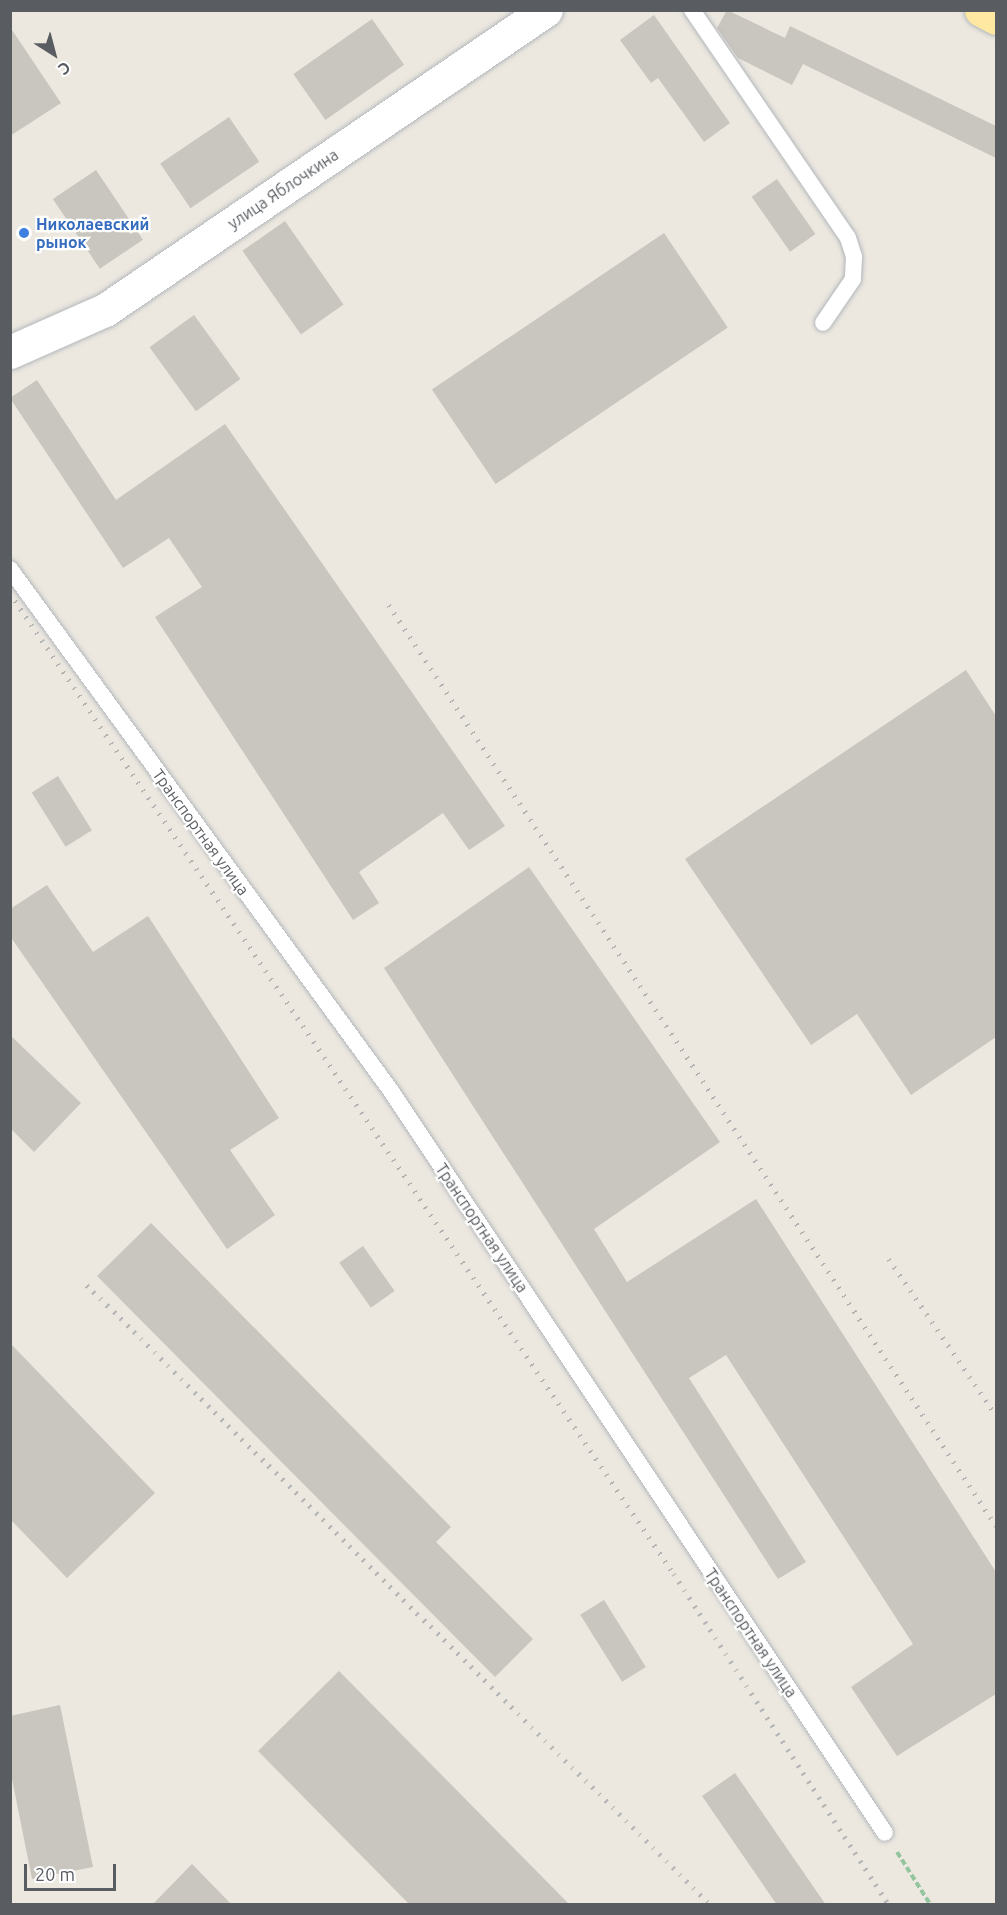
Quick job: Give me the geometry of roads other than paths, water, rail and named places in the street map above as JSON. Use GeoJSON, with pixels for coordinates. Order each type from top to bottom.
{"type":"FeatureCollection","features":[{"type":"Feature","properties":{"kind":"main road"},"geometry":{"type":"LineString","coordinates":[[981,10],[996,18]]}},
{"type":"Feature","properties":{"kind":"street","name":"улица Яблочкина"},"geometry":{"type":"LineString","coordinates":[[10,352],[105,310],[546,10]]}},
{"type":"Feature","properties":{"kind":"lane"},"geometry":{"type":"LineString","coordinates":[[692,10],[848,238],[854,257],[853,279],[823,323]]}},
{"type":"Feature","properties":{"kind":"lane","name":"Транспортная улица"},"geometry":{"type":"LineString","coordinates":[[10,569],[391,1090],[885,1833]]}},
{"type":"Feature","properties":{"kind":"railway"},"geometry":{"type":"LineString","coordinates":[[10,593],[674,1574],[888,1904]]}},
{"type":"Feature","properties":{"kind":"railway"},"geometry":{"type":"LineString","coordinates":[[389,605],[996,1526]]}},
{"type":"Feature","properties":{"kind":"railway"},"geometry":{"type":"LineString","coordinates":[[889,1259],[996,1415]]}},
{"type":"Feature","properties":{"kind":"railway"},"geometry":{"type":"LineString","coordinates":[[87,1285],[710,1904]]}},
{"type":"Feature","properties":{"kind":"place","name":"Николаевский рынок"},"geometry":{"type":"Point","coordinates":[24,233]}}]}
